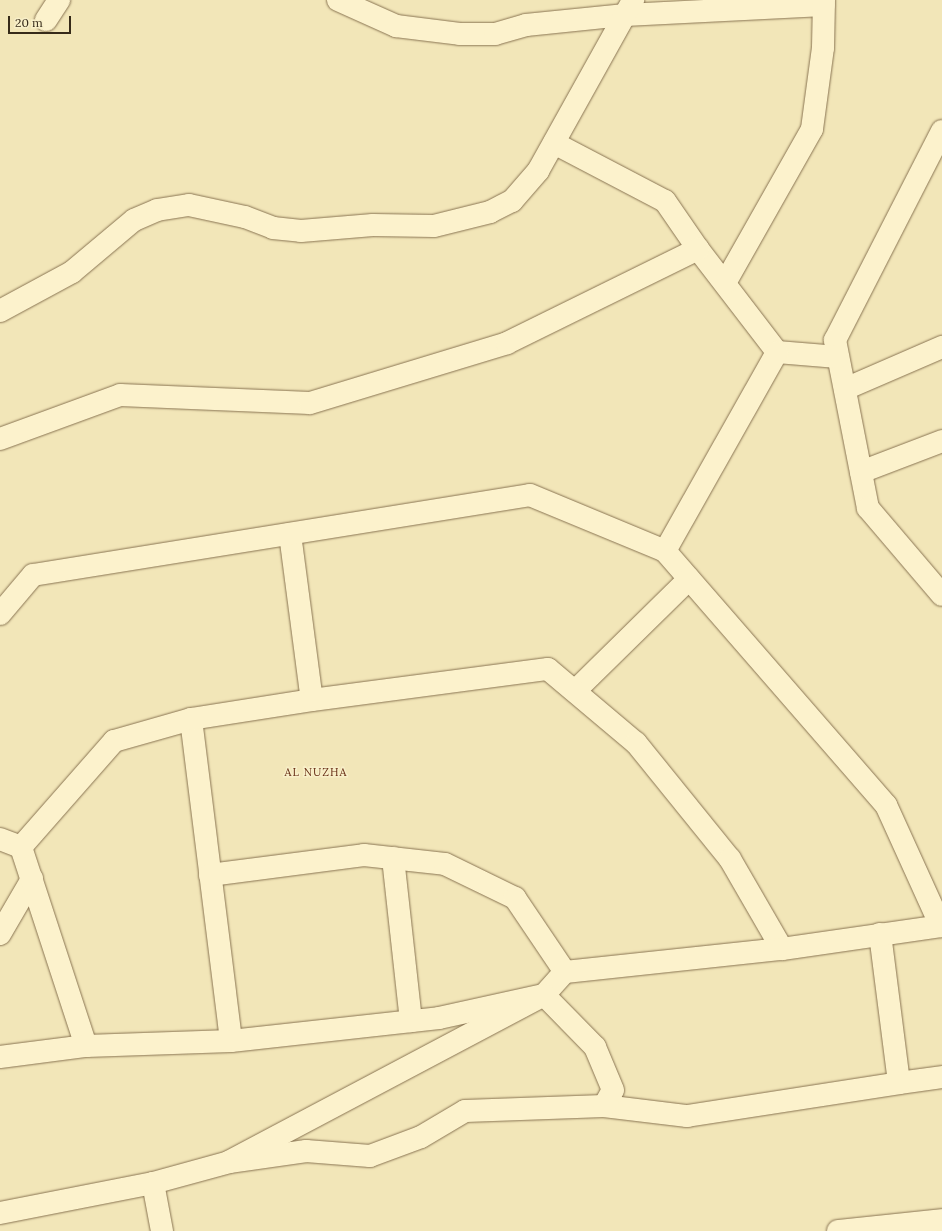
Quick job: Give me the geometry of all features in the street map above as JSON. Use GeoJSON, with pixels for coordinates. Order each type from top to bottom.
{"type":"FeatureCollection","features":[{"type":"Feature","properties":{"kind":"street"},"geometry":{"type":"LineString","coordinates":[[46,20],[59,0]]}},
{"type":"Feature","properties":{"kind":"street"},"geometry":{"type":"LineString","coordinates":[[338,0],[396,26],[460,34],[495,34],[526,25],[629,7],[824,2],[824,48],[812,130],[725,283]]}},
{"type":"Feature","properties":{"kind":"street"},"geometry":{"type":"LineString","coordinates":[[0,311],[72,272],[134,220],[157,210],[189,206],[245,217],[273,228],[301,231],[373,225],[434,226],[490,212],[512,201],[538,172],[629,7]]}},
{"type":"Feature","properties":{"kind":"street"},"geometry":{"type":"LineString","coordinates":[[942,131],[835,340],[868,508],[942,595]]}},
{"type":"Feature","properties":{"kind":"street"},"geometry":{"type":"LineString","coordinates":[[554,143],[665,201],[698,249],[777,352],[838,357]]}},
{"type":"Feature","properties":{"kind":"street"},"geometry":{"type":"LineString","coordinates":[[0,439],[120,395],[310,403],[507,343],[698,249]]}},
{"type":"Feature","properties":{"kind":"street"},"geometry":{"type":"LineString","coordinates":[[845,389],[942,347]]}},
{"type":"Feature","properties":{"kind":"street"},"geometry":{"type":"LineString","coordinates":[[665,551],[777,352]]}},
{"type":"Feature","properties":{"kind":"street"},"geometry":{"type":"LineString","coordinates":[[861,472],[942,441]]}},
{"type":"Feature","properties":{"kind":"street"},"geometry":{"type":"LineString","coordinates":[[0,614],[33,575],[530,495],[665,551],[886,805],[942,926],[782,949],[565,972],[544,995],[229,1162]]}},
{"type":"Feature","properties":{"kind":"street"},"geometry":{"type":"LineString","coordinates":[[290,534],[312,700]]}},
{"type":"Feature","properties":{"kind":"street"},"geometry":{"type":"LineString","coordinates":[[575,691],[689,579]]}},
{"type":"Feature","properties":{"kind":"street"},"geometry":{"type":"LineString","coordinates":[[21,847],[114,741],[191,719],[312,700],[548,669],[636,743],[730,859],[782,949]]}},
{"type":"Feature","properties":{"kind":"street"},"geometry":{"type":"LineString","coordinates":[[191,719],[231,1042]]}},
{"type":"Feature","properties":{"kind":"street"},"geometry":{"type":"LineString","coordinates":[[0,839],[21,847]]}},
{"type":"Feature","properties":{"kind":"street"},"geometry":{"type":"LineString","coordinates":[[21,847],[86,1046]]}},
{"type":"Feature","properties":{"kind":"street"},"geometry":{"type":"LineString","coordinates":[[210,875],[364,855],[446,864],[514,898],[565,972]]}},
{"type":"Feature","properties":{"kind":"street"},"geometry":{"type":"LineString","coordinates":[[393,858],[411,1021]]}},
{"type":"Feature","properties":{"kind":"street"},"geometry":{"type":"LineString","coordinates":[[0,934],[32,879]]}},
{"type":"Feature","properties":{"kind":"street"},"geometry":{"type":"LineString","coordinates":[[880,934],[899,1083]]}},
{"type":"Feature","properties":{"kind":"street"},"geometry":{"type":"LineString","coordinates":[[0,1057],[86,1046],[231,1042],[439,1018],[544,995]]}},
{"type":"Feature","properties":{"kind":"street"},"geometry":{"type":"LineString","coordinates":[[544,995],[595,1047],[613,1090],[604,1106]]}},
{"type":"Feature","properties":{"kind":"street"},"geometry":{"type":"LineString","coordinates":[[0,1213],[153,1183],[229,1162],[306,1151],[370,1156],[422,1136],[465,1111],[604,1106],[650,1113],[687,1116],[942,1077]]}},
{"type":"Feature","properties":{"kind":"street"},"geometry":{"type":"LineString","coordinates":[[153,1183],[162,1231]]}},
{"type":"Feature","properties":{"kind":"street"},"geometry":{"type":"LineString","coordinates":[[838,1231],[942,1220]]}},
{"type":"Feature","properties":{"kind":"district","name":"AL NUZHA"},"geometry":{"type":"Point","coordinates":[316,772]}}]}
